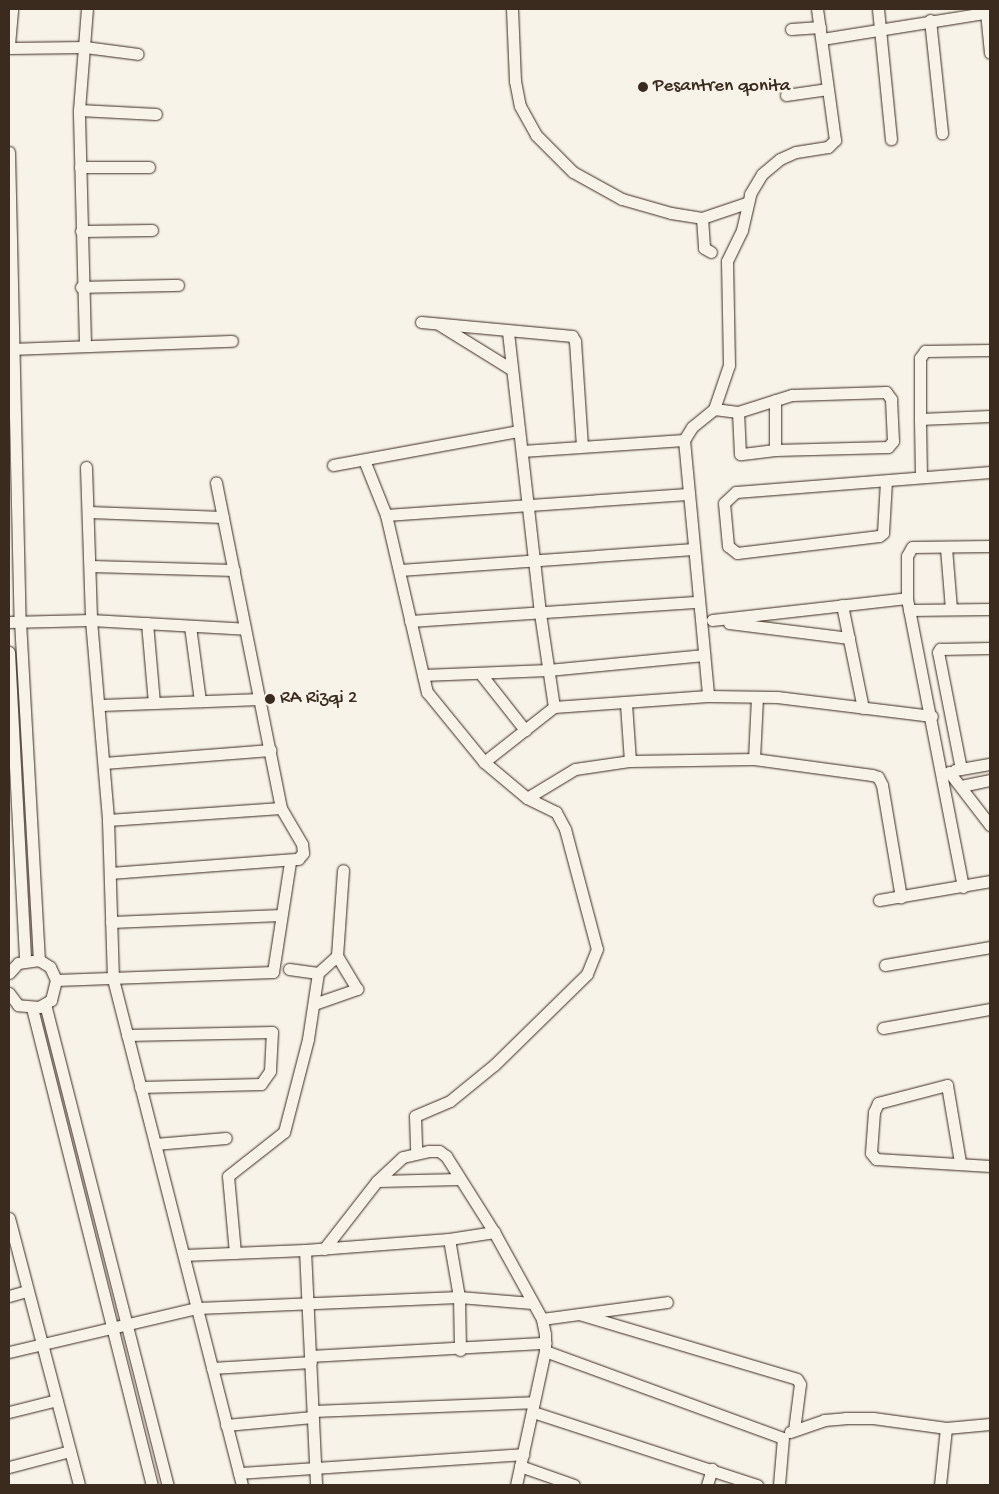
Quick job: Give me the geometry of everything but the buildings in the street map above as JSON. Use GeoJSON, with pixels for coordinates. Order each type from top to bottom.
{"type":"FeatureCollection","features":[{"type":"Feature","properties":{"kind":"street"},"geometry":{"type":"LineString","coordinates":[[12,9],[9,46],[85,47],[138,54]]}},
{"type":"Feature","properties":{"kind":"street"},"geometry":{"type":"LineString","coordinates":[[85,344],[81,287],[78,110],[87,9]]}},
{"type":"Feature","properties":{"kind":"street"},"geometry":{"type":"LineString","coordinates":[[512,9],[515,80],[520,106],[536,135],[573,172],[610,194],[672,213],[702,218],[746,203]]}},
{"type":"Feature","properties":{"kind":"street"},"geometry":{"type":"LineString","coordinates":[[708,696],[704,655],[706,621],[698,602],[687,494],[684,440],[692,428],[714,409],[729,365],[727,261],[742,230],[746,203],[762,174],[780,159],[796,152],[833,144],[828,89],[817,9]]}},
{"type":"Feature","properties":{"kind":"street"},"geometry":{"type":"LineString","coordinates":[[878,9],[891,138]]}},
{"type":"Feature","properties":{"kind":"street"},"geometry":{"type":"LineString","coordinates":[[822,39],[880,28],[988,12],[990,53]]}},
{"type":"Feature","properties":{"kind":"street"},"geometry":{"type":"LineString","coordinates":[[930,20],[942,133]]}},
{"type":"Feature","properties":{"kind":"street"},"geometry":{"type":"LineString","coordinates":[[791,29],[820,27]]}},
{"type":"Feature","properties":{"kind":"street"},"geometry":{"type":"LineString","coordinates":[[786,96],[828,89]]}},
{"type":"Feature","properties":{"kind":"street"},"geometry":{"type":"LineString","coordinates":[[78,110],[156,114]]}},
{"type":"Feature","properties":{"kind":"street"},"geometry":{"type":"LineString","coordinates":[[9,152],[15,622],[38,960]]}},
{"type":"Feature","properties":{"kind":"street"},"geometry":{"type":"LineString","coordinates":[[80,168],[149,167]]}},
{"type":"Feature","properties":{"kind":"street"},"geometry":{"type":"LineString","coordinates":[[702,218],[704,248],[710,252]]}},
{"type":"Feature","properties":{"kind":"street"},"geometry":{"type":"LineString","coordinates":[[81,231],[152,230]]}},
{"type":"Feature","properties":{"kind":"street"},"geometry":{"type":"LineString","coordinates":[[81,287],[178,285]]}},
{"type":"Feature","properties":{"kind":"street"},"geometry":{"type":"LineString","coordinates":[[421,322],[572,336],[575,341],[582,446]]}},
{"type":"Feature","properties":{"kind":"street"},"geometry":{"type":"LineString","coordinates":[[438,323],[511,369]]}},
{"type":"Feature","properties":{"kind":"street"},"geometry":{"type":"LineString","coordinates":[[508,331],[540,613],[554,707]]}},
{"type":"Feature","properties":{"kind":"street"},"geometry":{"type":"LineString","coordinates":[[11,349],[85,344],[232,341]]}},
{"type":"Feature","properties":{"kind":"street"},"geometry":{"type":"LineString","coordinates":[[921,477],[920,358],[925,351],[990,350]]}},
{"type":"Feature","properties":{"kind":"street"},"geometry":{"type":"LineString","coordinates":[[714,409],[738,412],[792,395],[886,392],[891,399],[893,441],[888,448],[775,450],[740,454],[738,412]]}},
{"type":"Feature","properties":{"kind":"street"},"geometry":{"type":"LineString","coordinates":[[775,400],[775,450]]}},
{"type":"Feature","properties":{"kind":"street"},"geometry":{"type":"LineString","coordinates":[[920,419],[990,416]]}},
{"type":"Feature","properties":{"kind":"street"},"geometry":{"type":"LineString","coordinates":[[332,465],[519,431]]}},
{"type":"Feature","properties":{"kind":"street"},"geometry":{"type":"LineString","coordinates":[[522,451],[684,440]]}},
{"type":"Feature","properties":{"kind":"street"},"geometry":{"type":"LineString","coordinates":[[364,460],[386,515],[427,692],[484,762],[527,798],[556,812],[565,829],[597,949],[594,963],[544,1018],[483,1075],[450,1101],[415,1116],[416,1153]]}},
{"type":"Feature","properties":{"kind":"street"},"geometry":{"type":"LineString","coordinates":[[86,467],[91,566],[91,620],[101,705],[108,820],[113,979],[242,1485]]}},
{"type":"Feature","properties":{"kind":"street"},"geometry":{"type":"LineString","coordinates":[[886,481],[883,533],[880,536],[738,552],[728,546],[724,503],[736,492],[990,472]]}},
{"type":"Feature","properties":{"kind":"street"},"geometry":{"type":"LineString","coordinates":[[110,873],[290,862],[301,856],[303,848],[281,808],[216,482]]}},
{"type":"Feature","properties":{"kind":"street"},"geometry":{"type":"LineString","coordinates":[[386,515],[529,507],[687,494]]}},
{"type":"Feature","properties":{"kind":"street"},"geometry":{"type":"LineString","coordinates":[[89,512],[222,517]]}},
{"type":"Feature","properties":{"kind":"street"},"geometry":{"type":"LineString","coordinates":[[963,887],[945,772],[907,598],[908,551],[912,547],[990,546]]}},
{"type":"Feature","properties":{"kind":"street"},"geometry":{"type":"LineString","coordinates":[[946,548],[951,609]]}},
{"type":"Feature","properties":{"kind":"street"},"geometry":{"type":"LineString","coordinates":[[400,570],[534,562],[693,549]]}},
{"type":"Feature","properties":{"kind":"street"},"geometry":{"type":"LineString","coordinates":[[91,566],[234,570]]}},
{"type":"Feature","properties":{"kind":"street"},"geometry":{"type":"LineString","coordinates":[[706,621],[907,598]]}},
{"type":"Feature","properties":{"kind":"street"},"geometry":{"type":"LineString","coordinates":[[410,621],[698,602]]}},
{"type":"Feature","properties":{"kind":"street"},"geometry":{"type":"LineString","coordinates":[[842,605],[863,708]]}},
{"type":"Feature","properties":{"kind":"street"},"geometry":{"type":"LineString","coordinates":[[910,610],[990,609]]}},
{"type":"Feature","properties":{"kind":"street"},"geometry":{"type":"LineString","coordinates":[[15,622],[91,620],[245,629]]}},
{"type":"Feature","properties":{"kind":"street"},"geometry":{"type":"LineString","coordinates":[[706,621],[849,638]]}},
{"type":"Feature","properties":{"kind":"street"},"geometry":{"type":"LineString","coordinates":[[147,623],[154,703]]}},
{"type":"Feature","properties":{"kind":"street"},"geometry":{"type":"LineString","coordinates":[[190,626],[200,701]]}},
{"type":"Feature","properties":{"kind":"street"},"geometry":{"type":"LineString","coordinates":[[961,769],[938,652],[940,649],[990,648]]}},
{"type":"Feature","properties":{"kind":"street"},"geometry":{"type":"LineString","coordinates":[[9,652],[25,960]]}},
{"type":"Feature","properties":{"kind":"street"},"geometry":{"type":"LineString","coordinates":[[423,675],[548,670],[704,655]]}},
{"type":"Feature","properties":{"kind":"street"},"geometry":{"type":"LineString","coordinates":[[480,673],[525,730]]}},
{"type":"Feature","properties":{"kind":"street"},"geometry":{"type":"LineString","coordinates":[[484,762],[554,707],[626,704],[708,696],[757,697],[932,716]]}},
{"type":"Feature","properties":{"kind":"street"},"geometry":{"type":"LineString","coordinates":[[754,759],[757,697]]}},
{"type":"Feature","properties":{"kind":"street"},"geometry":{"type":"LineString","coordinates":[[101,705],[260,699]]}},
{"type":"Feature","properties":{"kind":"street"},"geometry":{"type":"LineString","coordinates":[[626,704],[630,762]]}},
{"type":"Feature","properties":{"kind":"street"},"geometry":{"type":"LineString","coordinates":[[104,763],[270,750]]}},
{"type":"Feature","properties":{"kind":"street"},"geometry":{"type":"LineString","coordinates":[[527,798],[575,769],[630,762],[754,759],[878,777],[901,897]]}},
{"type":"Feature","properties":{"kind":"street"},"geometry":{"type":"LineString","coordinates":[[945,772],[990,764]]}},
{"type":"Feature","properties":{"kind":"street"},"geometry":{"type":"LineString","coordinates":[[945,772],[961,786],[990,825]]}},
{"type":"Feature","properties":{"kind":"street"},"geometry":{"type":"LineString","coordinates":[[961,786],[990,780]]}},
{"type":"Feature","properties":{"kind":"street"},"geometry":{"type":"LineString","coordinates":[[108,820],[281,808]]}},
{"type":"Feature","properties":{"kind":"street"},"geometry":{"type":"LineString","coordinates":[[56,980],[273,972],[290,862]]}},
{"type":"Feature","properties":{"kind":"street"},"geometry":{"type":"LineString","coordinates":[[314,1004],[357,990],[337,956],[343,870]]}},
{"type":"Feature","properties":{"kind":"street"},"geometry":{"type":"LineString","coordinates":[[879,900],[990,881]]}},
{"type":"Feature","properties":{"kind":"street"},"geometry":{"type":"LineString","coordinates":[[110,922],[281,915]]}},
{"type":"Feature","properties":{"kind":"street"},"geometry":{"type":"LineString","coordinates":[[885,965],[990,947]]}},
{"type":"Feature","properties":{"kind":"street"},"geometry":{"type":"LineString","coordinates":[[235,1253],[228,1176],[284,1132],[308,1039],[318,973],[337,956]]}},
{"type":"Feature","properties":{"kind":"street"},"geometry":{"type":"LineString","coordinates":[[9,973],[25,960],[38,960],[50,967],[56,980],[54,994],[45,1004],[32,1008],[18,1005],[9,993]]}},
{"type":"Feature","properties":{"kind":"street"},"geometry":{"type":"LineString","coordinates":[[289,969],[318,973]]}},
{"type":"Feature","properties":{"kind":"street"},"geometry":{"type":"LineString","coordinates":[[45,1004],[168,1485]]}},
{"type":"Feature","properties":{"kind":"street"},"geometry":{"type":"LineString","coordinates":[[32,1008],[152,1485]]}},
{"type":"Feature","properties":{"kind":"street"},"geometry":{"type":"LineString","coordinates":[[883,1028],[990,1009]]}},
{"type":"Feature","properties":{"kind":"street"},"geometry":{"type":"LineString","coordinates":[[127,1035],[272,1032],[270,1071],[262,1084],[140,1087]]}},
{"type":"Feature","properties":{"kind":"street"},"geometry":{"type":"LineString","coordinates":[[960,1162],[947,1085],[878,1103],[874,1112],[872,1157],[960,1162],[990,1166]]}},
{"type":"Feature","properties":{"kind":"street"},"geometry":{"type":"LineString","coordinates":[[154,1144],[226,1138]]}},
{"type":"Feature","properties":{"kind":"street"},"geometry":{"type":"LineString","coordinates":[[324,1248],[377,1181],[403,1157],[416,1153],[439,1151],[446,1156],[458,1179],[494,1232],[542,1319],[546,1347],[516,1485]]}},
{"type":"Feature","properties":{"kind":"street"},"geometry":{"type":"LineString","coordinates":[[377,1181],[458,1179]]}},
{"type":"Feature","properties":{"kind":"street"},"geometry":{"type":"LineString","coordinates":[[9,1218],[79,1485]]}},
{"type":"Feature","properties":{"kind":"street"},"geometry":{"type":"LineString","coordinates":[[184,1255],[305,1250],[449,1239],[494,1232]]}},
{"type":"Feature","properties":{"kind":"street"},"geometry":{"type":"LineString","coordinates":[[449,1239],[459,1297],[460,1350]]}},
{"type":"Feature","properties":{"kind":"street"},"geometry":{"type":"LineString","coordinates":[[305,1250],[316,1485]]}},
{"type":"Feature","properties":{"kind":"street"},"geometry":{"type":"LineString","coordinates":[[9,1296],[27,1291]]}},
{"type":"Feature","properties":{"kind":"street"},"geometry":{"type":"LineString","coordinates":[[9,1352],[197,1308],[308,1301],[459,1297],[532,1303]]}},
{"type":"Feature","properties":{"kind":"street"},"geometry":{"type":"LineString","coordinates":[[542,1319],[667,1302]]}},
{"type":"Feature","properties":{"kind":"street"},"geometry":{"type":"LineString","coordinates":[[579,1314],[797,1379],[800,1384],[794,1430]]}},
{"type":"Feature","properties":{"kind":"street"},"geometry":{"type":"LineString","coordinates":[[212,1368],[311,1359],[546,1347],[783,1438]]}},
{"type":"Feature","properties":{"kind":"street"},"geometry":{"type":"LineString","coordinates":[[9,1412],[57,1400]]}},
{"type":"Feature","properties":{"kind":"street"},"geometry":{"type":"LineString","coordinates":[[226,1425],[313,1414],[534,1407],[757,1485]]}},
{"type":"Feature","properties":{"kind":"street"},"geometry":{"type":"LineString","coordinates":[[778,1485],[783,1438],[794,1430],[824,1420],[845,1418],[946,1428],[990,1424]]}},
{"type":"Feature","properties":{"kind":"street"},"geometry":{"type":"LineString","coordinates":[[940,1485],[946,1428]]}},
{"type":"Feature","properties":{"kind":"street"},"geometry":{"type":"LineString","coordinates":[[9,1467],[70,1451]]}},
{"type":"Feature","properties":{"kind":"street"},"geometry":{"type":"LineString","coordinates":[[239,1473],[523,1454]]}},
{"type":"Feature","properties":{"kind":"street"},"geometry":{"type":"LineString","coordinates":[[520,1466],[574,1485]]}},
{"type":"Feature","properties":{"kind":"street"},"geometry":{"type":"LineString","coordinates":[[707,1485],[712,1469]]}},
{"type":"Feature","properties":{"kind":"place","name":"Pesantren qonita"},"geometry":{"type":"Point","coordinates":[643,87]}},
{"type":"Feature","properties":{"kind":"place","name":"RA Rizqi 2"},"geometry":{"type":"Point","coordinates":[270,699]}}]}
